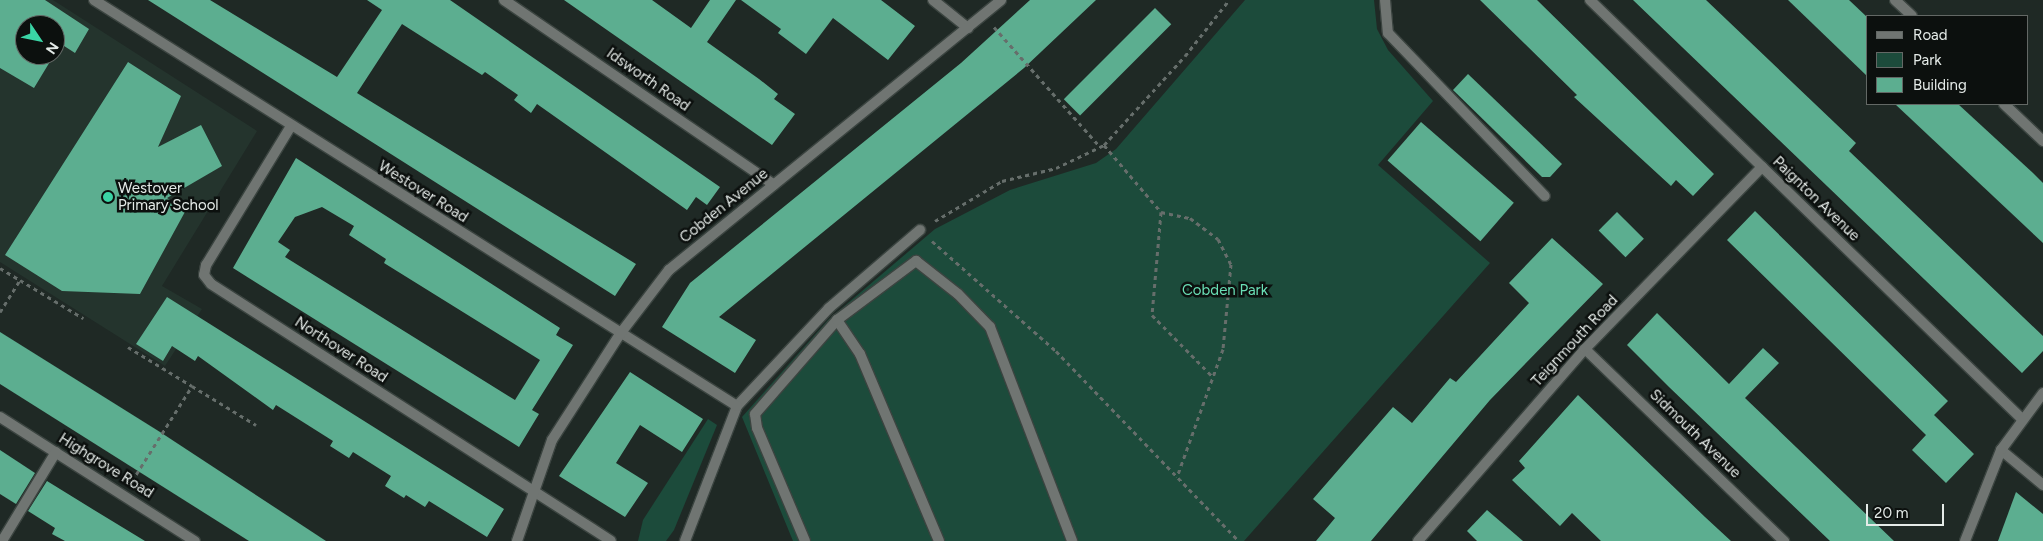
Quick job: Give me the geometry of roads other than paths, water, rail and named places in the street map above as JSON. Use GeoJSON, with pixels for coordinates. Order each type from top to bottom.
{"type":"FeatureCollection","features":[{"type":"Feature","properties":{"kind":"street","name":"Westover Road"},"geometry":{"type":"LineString","coordinates":[[94,0],[620,334],[737,406]]}},
{"type":"Feature","properties":{"kind":"street","name":"Idsworth Road"},"geometry":{"type":"LineString","coordinates":[[504,0],[774,186]]}},
{"type":"Feature","properties":{"kind":"street"},"geometry":{"type":"LineString","coordinates":[[933,0],[968,28]]}},
{"type":"Feature","properties":{"kind":"street","name":"Cobden Avenue"},"geometry":{"type":"LineString","coordinates":[[517,541],[529,514],[532,492],[552,440],[620,334],[669,270],[1002,0]]}},
{"type":"Feature","properties":{"kind":"street"},"geometry":{"type":"LineString","coordinates":[[1385,0],[1388,33],[1545,196]]}},
{"type":"Feature","properties":{"kind":"street","name":"Paignton Avenue"},"geometry":{"type":"LineString","coordinates":[[1590,0],[2022,419]]}},
{"type":"Feature","properties":{"kind":"street"},"geometry":{"type":"LineString","coordinates":[[1895,0],[1911,15]]}},
{"type":"Feature","properties":{"kind":"street"},"geometry":{"type":"LineString","coordinates":[[2005,105],[2043,141]]}},
{"type":"Feature","properties":{"kind":"street","name":"Northover Road"},"geometry":{"type":"LineString","coordinates":[[291,126],[204,275],[211,284],[611,541]]}},
{"type":"Feature","properties":{"kind":"street","name":"Teignmouth Road"},"geometry":{"type":"LineString","coordinates":[[1423,539],[1586,349],[1762,167]]}},
{"type":"Feature","properties":{"kind":"street"},"geometry":{"type":"LineString","coordinates":[[685,541],[737,406],[829,308],[920,230]]}},
{"type":"Feature","properties":{"kind":"street"},"geometry":{"type":"LineString","coordinates":[[804,541],[757,428],[755,414],[837,320],[916,261],[958,294],[994,336],[1072,541]]}},
{"type":"Feature","properties":{"kind":"street"},"geometry":{"type":"LineString","coordinates":[[837,320],[860,354],[939,541]]}},
{"type":"Feature","properties":{"kind":"street","name":"Sidmouth Avenue"},"geometry":{"type":"LineString","coordinates":[[1586,349],[1784,541]]}},
{"type":"Feature","properties":{"kind":"street"},"geometry":{"type":"LineString","coordinates":[[1965,541],[2001,450],[2043,393]]}},
{"type":"Feature","properties":{"kind":"street","name":"Highgrove Road"},"geometry":{"type":"LineString","coordinates":[[0,417],[195,541]]}},
{"type":"Feature","properties":{"kind":"street"},"geometry":{"type":"LineString","coordinates":[[2001,450],[2043,485]]}},
{"type":"Feature","properties":{"kind":"street"},"geometry":{"type":"LineString","coordinates":[[2,541],[56,452]]}},
{"type":"Feature","properties":{"kind":"place","name":"Westover Primary School"},"geometry":{"type":"Point","coordinates":[108,197]}},
{"type":"Feature","properties":{"kind":"park label","name":"Cobden Park"},"geometry":{"type":"Point","coordinates":[1225,291]}}]}
